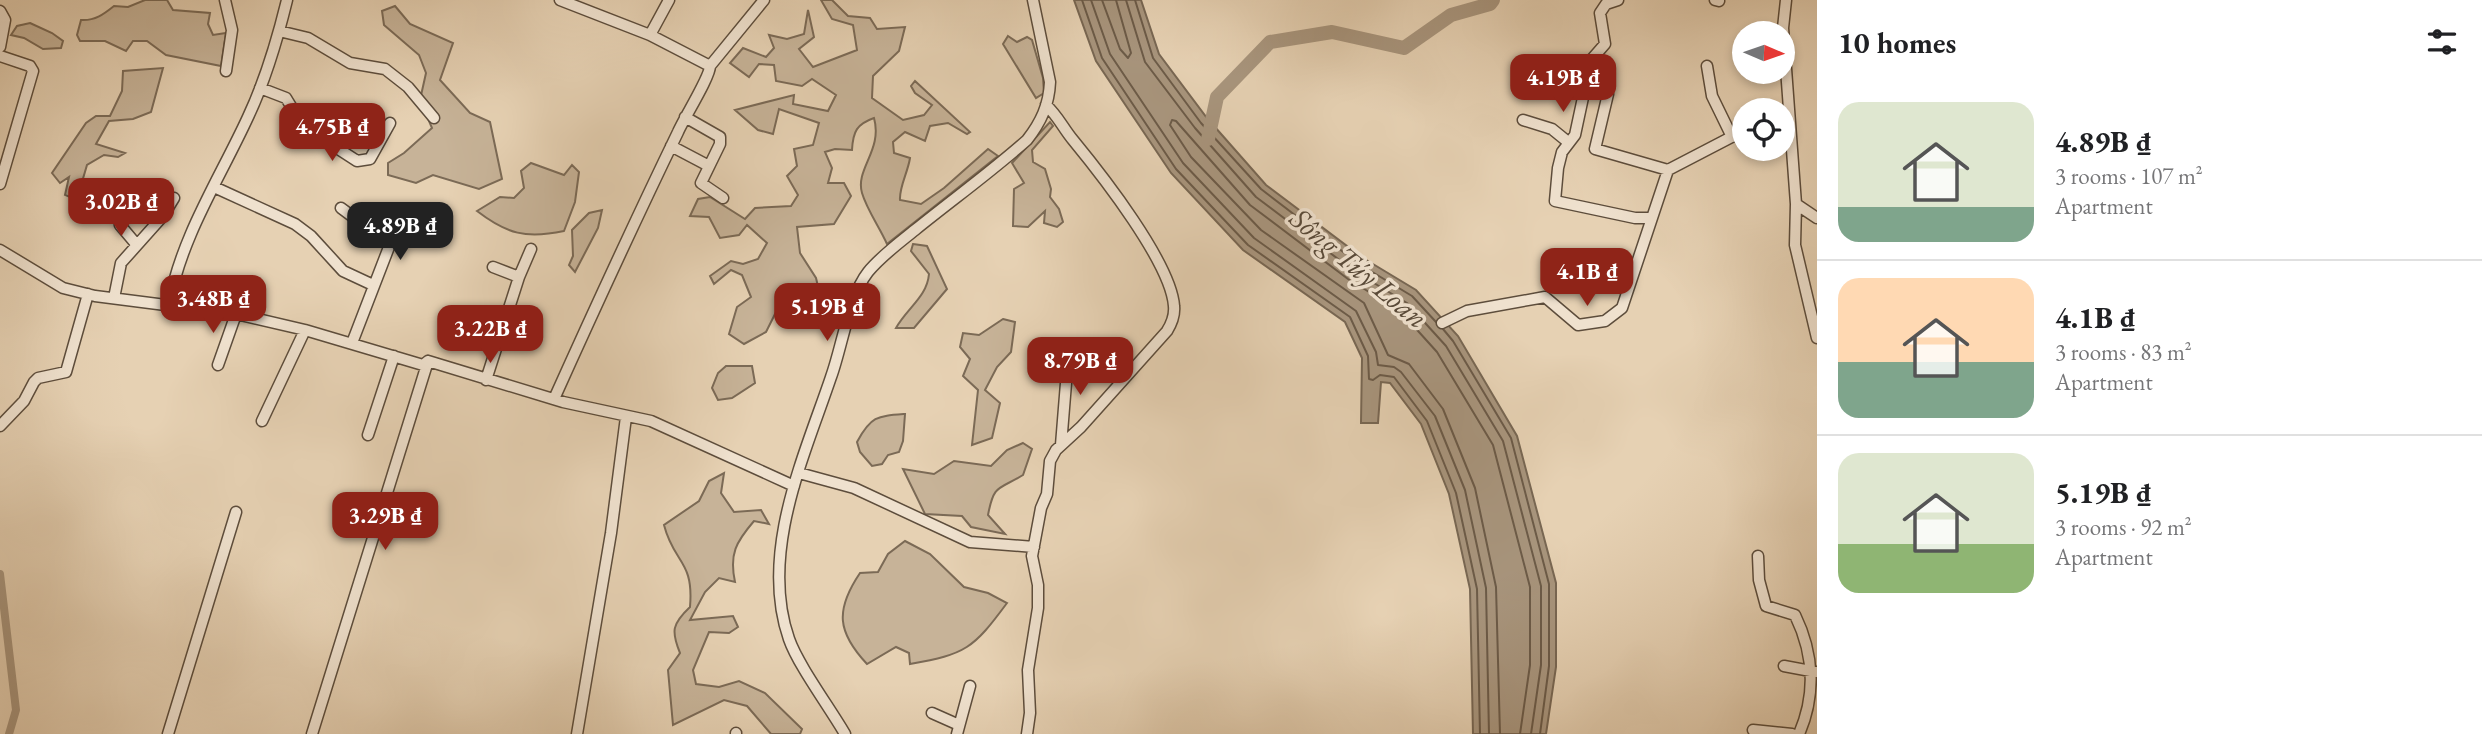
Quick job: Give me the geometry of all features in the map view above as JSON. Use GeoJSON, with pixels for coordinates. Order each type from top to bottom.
{"type":"FeatureCollection","features":[{"type":"Feature","properties":{"kind":"street"},"geometry":{"type":"LineString","coordinates":[[225,0],[232,30],[226,71]]}},
{"type":"Feature","properties":{"kind":"street"},"geometry":{"type":"LineString","coordinates":[[169,304],[174,281],[193,230],[272,61],[287,0]]}},
{"type":"Feature","properties":{"kind":"street"},"geometry":{"type":"LineString","coordinates":[[560,0],[650,35],[710,66]]}},
{"type":"Feature","properties":{"kind":"street"},"geometry":{"type":"LineString","coordinates":[[650,35],[669,0]]}},
{"type":"Feature","properties":{"kind":"street"},"geometry":{"type":"LineString","coordinates":[[554,399],[628,233],[685,117],[710,74],[710,66],[764,0]]}},
{"type":"Feature","properties":{"kind":"street"},"geometry":{"type":"LineString","coordinates":[[845,734],[790,642],[784,623],[779,573],[781,548],[794,486],[855,299],[866,274],[1027,140],[1041,120],[1046,105],[1049,69],[1033,0]]}},
{"type":"Feature","properties":{"kind":"street"},"geometry":{"type":"LineString","coordinates":[[1618,0],[1602,7],[1600,13],[1605,44],[1591,60],[1575,135],[1568,142],[1558,168],[1556,201],[1635,218],[1650,218]]}},
{"type":"Feature","properties":{"kind":"street"},"geometry":{"type":"LineString","coordinates":[[1785,98],[1783,28],[1787,0]]}},
{"type":"Feature","properties":{"kind":"street"},"geometry":{"type":"LineString","coordinates":[[0,11],[5,20],[0,47]]}},
{"type":"Feature","properties":{"kind":"street"},"geometry":{"type":"LineString","coordinates":[[279,30],[308,38],[350,63],[385,69],[408,87],[434,118]]}},
{"type":"Feature","properties":{"kind":"street"},"geometry":{"type":"LineString","coordinates":[[0,56],[30,66],[33,71],[0,184]]}},
{"type":"Feature","properties":{"kind":"street"},"geometry":{"type":"LineString","coordinates":[[1442,323],[1467,311],[1545,298],[1578,325],[1605,321],[1622,309],[1668,170],[1732,137],[1712,96],[1707,65]]}},
{"type":"Feature","properties":{"kind":"street"},"geometry":{"type":"LineString","coordinates":[[260,88],[286,98],[303,126],[357,161],[366,162],[370,159],[390,122]]}},
{"type":"Feature","properties":{"kind":"street"},"geometry":{"type":"LineString","coordinates":[[1608,94],[1595,149],[1668,170]]}},
{"type":"Feature","properties":{"kind":"street"},"geometry":{"type":"LineString","coordinates":[[1027,734],[1030,713],[1028,670],[1038,608],[1034,547],[1041,508],[1047,494],[1051,461],[1061,445],[1081,427],[1167,331],[1174,316],[1174,305],[1159,264],[1144,237],[1090,158],[1067,132],[1059,117],[1046,105]]}},
{"type":"Feature","properties":{"kind":"street"},"geometry":{"type":"LineString","coordinates":[[685,117],[720,137],[720,144],[702,185],[723,198]]}},
{"type":"Feature","properties":{"kind":"street"},"geometry":{"type":"LineString","coordinates":[[1522,120],[1552,129],[1568,142]]}},
{"type":"Feature","properties":{"kind":"street"},"geometry":{"type":"LineString","coordinates":[[671,146],[709,166]]}},
{"type":"Feature","properties":{"kind":"street"},"geometry":{"type":"LineString","coordinates":[[1791,161],[1796,204],[1795,245],[1817,338]]}},
{"type":"Feature","properties":{"kind":"street"},"geometry":{"type":"LineString","coordinates":[[214,187],[295,224],[311,236],[344,271],[373,285]]}},
{"type":"Feature","properties":{"kind":"street"},"geometry":{"type":"LineString","coordinates":[[114,298],[119,267],[136,244],[157,223],[174,198]]}},
{"type":"Feature","properties":{"kind":"street"},"geometry":{"type":"LineString","coordinates":[[134,204],[120,225],[136,244]]}},
{"type":"Feature","properties":{"kind":"street"},"geometry":{"type":"LineString","coordinates":[[1796,204],[1817,218]]}},
{"type":"Feature","properties":{"kind":"street"},"geometry":{"type":"LineString","coordinates":[[341,208],[382,238],[389,247],[352,343]]}},
{"type":"Feature","properties":{"kind":"street"},"geometry":{"type":"LineString","coordinates":[[382,238],[381,229],[388,219]]}},
{"type":"Feature","properties":{"kind":"street"},"geometry":{"type":"LineString","coordinates":[[486,380],[531,248]]}},
{"type":"Feature","properties":{"kind":"street"},"geometry":{"type":"LineString","coordinates":[[0,250],[54,285],[88,294],[236,314],[305,330],[423,365],[428,361]]}},
{"type":"Feature","properties":{"kind":"street"},"geometry":{"type":"LineString","coordinates":[[493,267],[519,277]]}},
{"type":"Feature","properties":{"kind":"street"},"geometry":{"type":"LineString","coordinates":[[0,426],[24,401],[34,382],[66,372],[88,294]]}},
{"type":"Feature","properties":{"kind":"street"},"geometry":{"type":"LineString","coordinates":[[218,365],[236,314]]}},
{"type":"Feature","properties":{"kind":"street"},"geometry":{"type":"LineString","coordinates":[[262,421],[305,330]]}},
{"type":"Feature","properties":{"kind":"street"},"geometry":{"type":"LineString","coordinates":[[1061,445],[1069,346]]}},
{"type":"Feature","properties":{"kind":"street"},"geometry":{"type":"LineString","coordinates":[[368,435],[394,356]]}},
{"type":"Feature","properties":{"kind":"street"},"geometry":{"type":"LineString","coordinates":[[428,361],[554,399],[626,418],[651,421],[794,486]]}},
{"type":"Feature","properties":{"kind":"street"},"geometry":{"type":"LineString","coordinates":[[312,734],[428,361]]}},
{"type":"Feature","properties":{"kind":"street"},"geometry":{"type":"LineString","coordinates":[[577,734],[613,520],[626,418]]}},
{"type":"Feature","properties":{"kind":"street"},"geometry":{"type":"LineString","coordinates":[[799,473],[854,488],[970,542],[1034,547]]}},
{"type":"Feature","properties":{"kind":"street"},"geometry":{"type":"LineString","coordinates":[[168,734],[236,512]]}},
{"type":"Feature","properties":{"kind":"street"},"geometry":{"type":"LineString","coordinates":[[1758,556],[1759,580],[1766,606],[1795,615],[1814,672],[1807,710],[1799,734]]}},
{"type":"Feature","properties":{"kind":"street"},"geometry":{"type":"LineString","coordinates":[[1784,666],[1814,672]]}},
{"type":"Feature","properties":{"kind":"street"},"geometry":{"type":"LineString","coordinates":[[932,713],[958,730],[971,686]]}},
{"type":"Feature","properties":{"kind":"street"},"geometry":{"type":"LineString","coordinates":[[1753,730],[1759,728],[1792,734]]}},
{"type":"Feature","properties":{"kind":"shaded area"},"geometry":{"type":"Polygon","coordinates":[[[145,0],[167,0],[173,10],[210,13],[208,24],[213,35],[226,33],[221,66],[166,55],[147,41],[133,41],[126,51],[105,41],[80,41],[77,35],[81,20],[95,18],[114,6],[128,7],[145,0]]]}},
{"type":"Feature","properties":{"kind":"shaded area"},"geometry":{"type":"Polygon","coordinates":[[[821,0],[832,0],[848,16],[870,18],[877,29],[905,27],[899,51],[873,76],[872,98],[903,120],[924,115],[932,105],[915,93],[911,86],[915,81],[970,132],[967,134],[948,123],[930,126],[925,141],[905,132],[893,142],[894,153],[910,158],[900,200],[921,204],[944,188],[988,149],[998,156],[887,244],[862,193],[862,176],[875,140],[876,129],[874,118],[864,123],[855,133],[852,150],[835,149],[825,152],[832,168],[828,183],[844,183],[851,196],[834,224],[797,227],[800,253],[816,278],[820,295],[804,317],[791,321],[793,300],[784,296],[766,332],[744,344],[729,334],[737,307],[751,297],[742,275],[731,270],[714,284],[710,276],[731,261],[743,264],[758,259],[767,243],[747,225],[739,235],[720,238],[709,217],[690,216],[698,199],[710,197],[745,219],[755,208],[791,206],[798,195],[787,176],[797,166],[794,149],[813,145],[819,123],[779,109],[773,134],[758,130],[735,110],[794,95],[793,104],[828,111],[836,95],[812,79],[802,86],[776,81],[774,65],[759,64],[749,77],[730,63],[743,48],[766,57],[774,48],[769,35],[787,39],[804,34],[808,10],[814,37],[799,49],[813,67],[857,50],[853,25],[832,19],[821,0]]]}},
{"type":"Feature","properties":{"kind":"shaded area"},"geometry":{"type":"Polygon","coordinates":[[[395,6],[410,24],[453,43],[440,80],[470,113],[490,122],[502,179],[479,189],[433,175],[416,183],[388,175],[388,163],[404,153],[432,128],[420,100],[426,73],[419,55],[384,25],[382,11],[395,6]]]}},
{"type":"Feature","properties":{"kind":"shaded area"},"geometry":{"type":"Polygon","coordinates":[[[30,23],[63,41],[61,48],[43,49],[24,38],[11,35],[17,26],[30,23]]]}},
{"type":"Feature","properties":{"kind":"shaded area"},"geometry":{"type":"Polygon","coordinates":[[[1008,36],[1017,42],[1027,37],[1032,40],[1043,78],[1044,93],[1036,98],[1003,44],[1008,36]]]}},
{"type":"Feature","properties":{"kind":"shaded area"},"geometry":{"type":"Polygon","coordinates":[[[163,68],[151,112],[133,119],[109,121],[96,144],[125,153],[118,157],[104,155],[87,165],[82,182],[89,199],[75,199],[65,195],[69,177],[60,183],[52,173],[86,123],[96,116],[110,116],[122,91],[123,71],[163,68]]]}},
{"type":"Feature","properties":{"kind":"shaded area"},"geometry":{"type":"Polygon","coordinates":[[[1050,122],[1053,126],[1032,150],[1033,162],[1045,169],[1051,189],[1050,197],[1059,209],[1063,222],[1057,227],[1044,223],[1045,211],[1028,227],[1013,226],[1014,189],[1024,183],[1012,163],[1050,122]]]}},
{"type":"Feature","properties":{"kind":"shaded area"},"geometry":{"type":"Polygon","coordinates":[[[531,163],[564,175],[572,165],[579,172],[575,202],[564,231],[517,233],[498,225],[477,211],[500,197],[514,198],[524,188],[521,171],[531,163]]]}},
{"type":"Feature","properties":{"kind":"shaded area"},"geometry":{"type":"Polygon","coordinates":[[[602,210],[598,228],[575,272],[569,265],[573,256],[572,230],[589,213],[602,210]]]}},
{"type":"Feature","properties":{"kind":"shaded area"},"geometry":{"type":"Polygon","coordinates":[[[913,244],[927,246],[947,289],[914,328],[896,328],[921,296],[929,274],[911,251],[913,244]]]}},
{"type":"Feature","properties":{"kind":"shaded area"},"geometry":{"type":"Polygon","coordinates":[[[1003,319],[1015,322],[1011,352],[997,367],[985,390],[1000,403],[992,438],[972,445],[978,390],[963,376],[970,359],[960,347],[963,333],[979,335],[1003,319]]]}},
{"type":"Feature","properties":{"kind":"shaded area"},"geometry":{"type":"Polygon","coordinates":[[[726,366],[752,366],[755,383],[732,398],[718,400],[712,388],[718,373],[726,366]]]}},
{"type":"Feature","properties":{"kind":"shaded area"},"geometry":{"type":"Polygon","coordinates":[[[905,414],[903,441],[899,452],[888,455],[882,464],[872,466],[860,452],[857,442],[862,433],[876,419],[905,414]]]}},
{"type":"Feature","properties":{"kind":"shaded area"},"geometry":{"type":"Polygon","coordinates":[[[1023,443],[1032,449],[1023,475],[995,492],[988,515],[1005,534],[971,527],[962,516],[925,514],[903,469],[934,474],[954,461],[991,466],[1007,450],[1023,443]]]}},
{"type":"Feature","properties":{"kind":"shaded area"},"geometry":{"type":"Polygon","coordinates":[[[724,473],[721,493],[734,512],[761,510],[769,524],[754,521],[738,542],[733,564],[735,582],[719,578],[705,592],[690,620],[733,616],[738,627],[729,633],[709,632],[693,670],[696,684],[719,687],[739,681],[765,693],[802,729],[800,734],[771,734],[747,706],[724,700],[673,725],[668,670],[680,653],[674,633],[680,618],[690,607],[690,592],[686,571],[664,525],[699,501],[709,481],[724,473]]]}},
{"type":"Feature","properties":{"kind":"shaded area"},"geometry":{"type":"Polygon","coordinates":[[[905,541],[930,554],[964,587],[988,593],[1007,603],[976,640],[956,652],[910,664],[909,653],[896,647],[867,664],[845,631],[843,610],[846,598],[860,573],[878,572],[888,554],[905,541]]]}},
{"type":"Feature","properties":{"kind":"water","name":"Sông Túy Loan"},"geometry":{"type":"Polygon","coordinates":[[[1074,0],[1141,0],[1159,54],[1207,118],[1266,185],[1363,258],[1416,290],[1458,336],[1517,436],[1556,583],[1556,667],[1546,734],[1473,734],[1470,589],[1449,494],[1421,424],[1390,383],[1381,382],[1378,423],[1361,423],[1362,358],[1345,322],[1243,250],[1171,173],[1096,61],[1074,0]]]}},
{"type":"Feature","properties":{"kind":"waterway"},"geometry":{"type":"LineString","coordinates":[[1208,139],[1217,97],[1270,42],[1332,32],[1404,48],[1451,15],[1490,4],[1493,0]]}},
{"type":"Feature","properties":{"kind":"waterway"},"geometry":{"type":"LineString","coordinates":[[0,574],[16,710],[9,734]]}}]}
